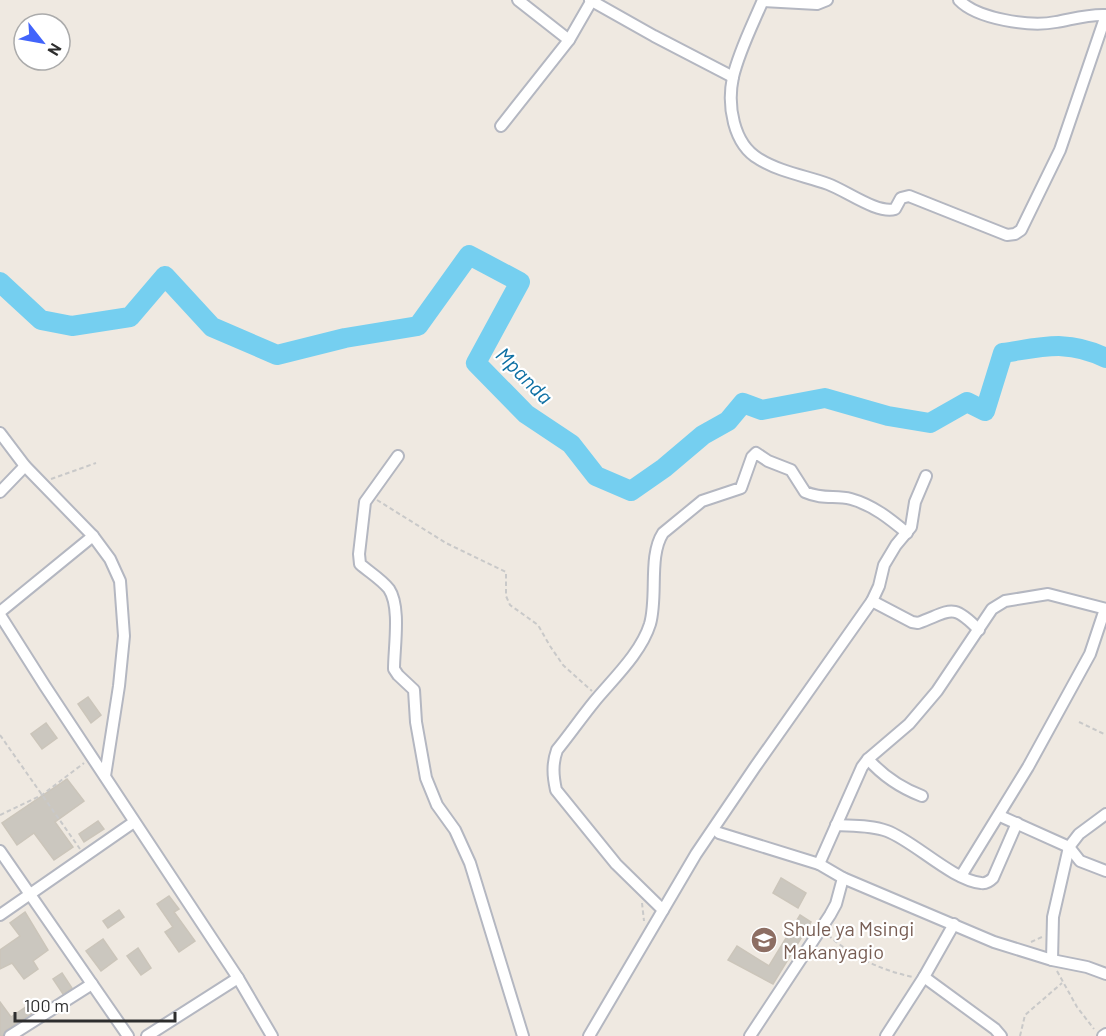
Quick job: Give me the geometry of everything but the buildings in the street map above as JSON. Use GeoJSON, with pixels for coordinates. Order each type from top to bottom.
{"type":"FeatureCollection","features":[{"type":"Feature","properties":{"kind":"street"},"geometry":{"type":"LineString","coordinates":[[518,0],[568,40]]}},
{"type":"Feature","properties":{"kind":"street"},"geometry":{"type":"LineString","coordinates":[[501,126],[568,40],[591,0],[733,77]]}},
{"type":"Feature","properties":{"kind":"street"},"geometry":{"type":"LineString","coordinates":[[827,0],[817,4],[763,0],[733,77],[732,114],[735,130],[745,147],[756,158],[770,165],[840,189],[884,210],[895,209],[901,198],[909,196],[1007,235],[1015,234],[1026,222],[1060,150],[1106,15],[1092,15],[1041,24],[990,17],[975,12],[959,0]]}},
{"type":"Feature","properties":{"kind":"street"},"geometry":{"type":"LineString","coordinates":[[0,433],[25,466],[93,536],[120,581],[124,636],[105,776]]}},
{"type":"Feature","properties":{"kind":"street"},"geometry":{"type":"LineString","coordinates":[[663,909],[616,864],[556,790],[554,776],[554,760],[557,750],[636,650],[649,626],[654,606],[659,539],[663,533],[702,501],[741,488],[752,457],[756,453],[768,461],[791,470],[805,492],[825,498],[850,499],[881,512],[907,533]]}},
{"type":"Feature","properties":{"kind":"street"},"geometry":{"type":"LineString","coordinates":[[398,456],[368,495],[363,513],[360,564],[383,583],[395,601],[394,669],[414,690],[416,722],[426,778],[437,805],[455,830],[470,863],[523,1036]]}},
{"type":"Feature","properties":{"kind":"street"},"geometry":{"type":"LineString","coordinates":[[0,492],[25,466]]}},
{"type":"Feature","properties":{"kind":"street"},"geometry":{"type":"LineString","coordinates":[[589,1036],[696,854],[754,767],[872,601],[879,586],[884,565],[896,545],[911,527],[915,502],[926,476]]}},
{"type":"Feature","properties":{"kind":"street"},"geometry":{"type":"LineString","coordinates":[[93,536],[0,614],[238,978],[272,1036]]}},
{"type":"Feature","properties":{"kind":"street"},"geometry":{"type":"LineString","coordinates":[[819,864],[862,767],[916,716],[937,691],[992,609],[1005,602],[1048,594],[1106,609],[1090,654],[1000,816],[962,876]]}},
{"type":"Feature","properties":{"kind":"street"},"geometry":{"type":"LineString","coordinates":[[872,601],[918,623],[952,610],[959,611],[979,630]]}},
{"type":"Feature","properties":{"kind":"street"},"geometry":{"type":"LineString","coordinates":[[868,759],[886,777],[922,796]]}},
{"type":"Feature","properties":{"kind":"street"},"geometry":{"type":"LineString","coordinates":[[1052,960],[1053,917],[1070,847],[1079,834],[1106,814]]}},
{"type":"Feature","properties":{"kind":"street"},"geometry":{"type":"LineString","coordinates":[[1000,816],[1070,847],[1080,861],[1106,871]]}},
{"type":"Feature","properties":{"kind":"street"},"geometry":{"type":"LineString","coordinates":[[0,915],[135,822]]}},
{"type":"Feature","properties":{"kind":"street"},"geometry":{"type":"LineString","coordinates":[[836,825],[876,828],[890,832],[962,876],[981,884],[993,878],[1017,823]]}},
{"type":"Feature","properties":{"kind":"street"},"geometry":{"type":"LineString","coordinates":[[719,833],[819,864],[843,878],[1009,947],[1106,974]]}},
{"type":"Feature","properties":{"kind":"street"},"geometry":{"type":"LineString","coordinates":[[0,851],[128,1036]]}},
{"type":"Feature","properties":{"kind":"street"},"geometry":{"type":"LineString","coordinates":[[750,1036],[836,904],[843,878]]}},
{"type":"Feature","properties":{"kind":"street"},"geometry":{"type":"LineString","coordinates":[[886,1036],[954,924]]}},
{"type":"Feature","properties":{"kind":"street"},"geometry":{"type":"LineString","coordinates":[[147,1036],[238,978]]}},
{"type":"Feature","properties":{"kind":"street"},"geometry":{"type":"LineString","coordinates":[[923,978],[995,1029],[1001,1036]]}},
{"type":"Feature","properties":{"kind":"street"},"geometry":{"type":"LineString","coordinates":[[10,1036],[92,984]]}},
{"type":"Feature","properties":{"kind":"path"},"geometry":{"type":"LineString","coordinates":[[44,484],[96,464]]}},
{"type":"Feature","properties":{"kind":"path"},"geometry":{"type":"LineString","coordinates":[[368,495],[446,543],[506,572],[506,596],[510,605],[538,625],[562,664],[598,697]]}},
{"type":"Feature","properties":{"kind":"path"},"geometry":{"type":"LineString","coordinates":[[1078,722],[1106,735]]}},
{"type":"Feature","properties":{"kind":"path"},"geometry":{"type":"LineString","coordinates":[[0,735],[85,856]]}},
{"type":"Feature","properties":{"kind":"path"},"geometry":{"type":"LineString","coordinates":[[0,815],[42,795],[93,757]]}},
{"type":"Feature","properties":{"kind":"path"},"geometry":{"type":"LineString","coordinates":[[640,887],[646,939]]}},
{"type":"Feature","properties":{"kind":"path"},"geometry":{"type":"LineString","coordinates":[[821,929],[842,948],[861,960],[891,972],[923,978]]}},
{"type":"Feature","properties":{"kind":"path"},"geometry":{"type":"LineString","coordinates":[[1009,947],[1032,941],[1053,931]]}},
{"type":"Feature","properties":{"kind":"path"},"geometry":{"type":"LineString","coordinates":[[1052,960],[1062,983],[1077,1007],[1103,1035]]}},
{"type":"Feature","properties":{"kind":"path"},"geometry":{"type":"LineString","coordinates":[[1020,1036],[1025,1015],[1062,983]]}},
{"type":"Feature","properties":{"kind":"waterway","name":"Mpanda"},"geometry":{"type":"LineString","coordinates":[[0,282],[41,320],[72,326],[130,317],[165,276],[212,327],[277,355],[345,338],[418,326],[469,255],[520,282],[476,363],[526,414],[571,444],[596,476],[631,491],[664,468],[703,435],[728,421],[743,403],[762,410],[825,398],[888,416],[930,423],[967,402],[985,411],[1003,353],[1067,346],[1106,358]]}},
{"type":"Feature","properties":{"kind":"place","name":"Shule ya Msingi Makanyagio"},"geometry":{"type":"Point","coordinates":[764,940]}}]}
